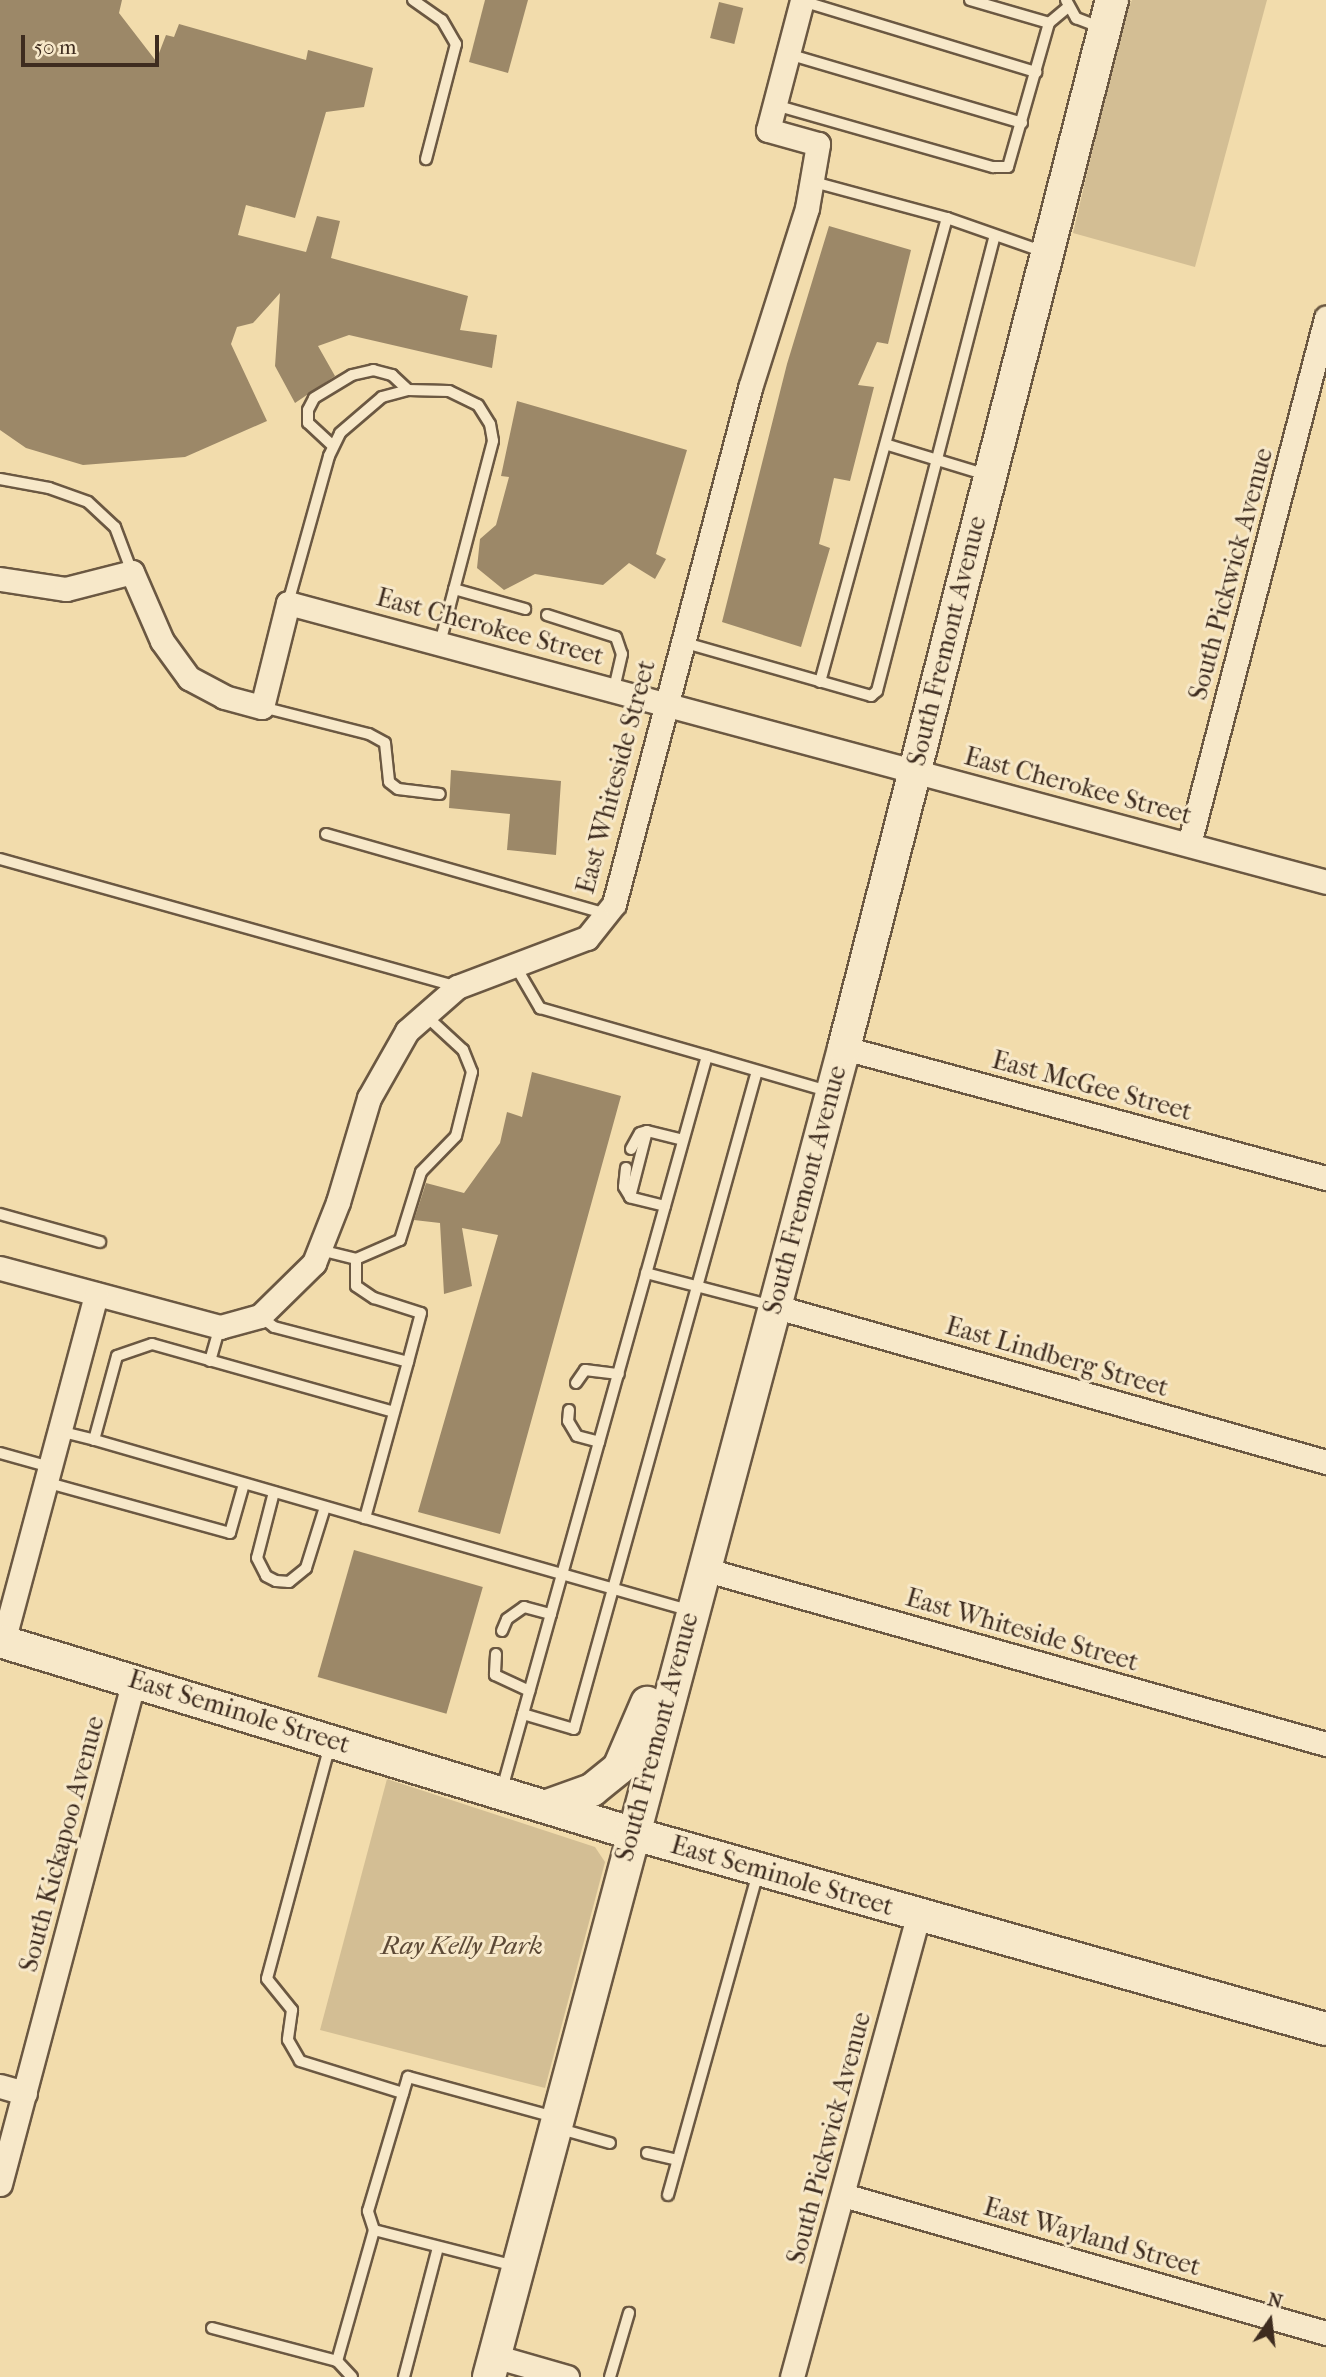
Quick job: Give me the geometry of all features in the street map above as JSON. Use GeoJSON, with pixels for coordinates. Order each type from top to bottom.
{"type":"FeatureCollection","features":[{"type":"Feature","properties":{"kind":"main road","name":"South Fremont Avenue"},"geometry":{"type":"LineString","coordinates":[[491,2366],[631,1832],[844,1048],[1108,15]]}},
{"type":"Feature","properties":{"kind":"main road"},"geometry":{"type":"LineString","coordinates":[[547,1806],[592,1790],[619,1768],[635,1738],[672,1638],[691,1611]]}},
{"type":"Feature","properties":{"kind":"main road","name":"East Seminole Street"},"geometry":{"type":"LineString","coordinates":[[2,1641],[759,1870],[1326,2028]]}},
{"type":"Feature","properties":{"kind":"street"},"geometry":{"type":"LineString","coordinates":[[802,1],[768,130],[818,144]]}},
{"type":"Feature","properties":{"kind":"street","name":"East Whiteside Street"},"geometry":{"type":"LineString","coordinates":[[220,1327],[260,1316],[314,1264],[369,1098],[407,1031],[457,986],[516,967],[587,938],[614,904],[750,388],[807,208],[818,144]]}},
{"type":"Feature","properties":{"kind":"street","name":"South Pickwick Avenue"},"geometry":{"type":"LineString","coordinates":[[1189,844],[1326,318]]}},
{"type":"Feature","properties":{"kind":"street"},"geometry":{"type":"LineString","coordinates":[[0,579],[66,589],[132,572],[162,641],[189,678],[224,697],[262,707],[288,603]]}},
{"type":"Feature","properties":{"kind":"street","name":"East Cherokee Street"},"geometry":{"type":"LineString","coordinates":[[288,603],[666,702],[1326,882]]}},
{"type":"Feature","properties":{"kind":"street","name":"East McGee Street"},"geometry":{"type":"LineString","coordinates":[[844,1048],[1326,1178]]}},
{"type":"Feature","properties":{"kind":"street"},"geometry":{"type":"LineString","coordinates":[[0,1268],[220,1327]]}},
{"type":"Feature","properties":{"kind":"street"},"geometry":{"type":"LineString","coordinates":[[2,1641],[96,1294]]}},
{"type":"Feature","properties":{"kind":"street","name":"East Lindberg Street"},"geometry":{"type":"LineString","coordinates":[[773,1306],[1326,1462]]}},
{"type":"Feature","properties":{"kind":"street","name":"East Whiteside Street"},"geometry":{"type":"LineString","coordinates":[[703,1569],[1326,1744]]}},
{"type":"Feature","properties":{"kind":"street","name":"South Kickapoo Avenue"},"geometry":{"type":"LineString","coordinates":[[0,2184],[134,1680]]}},
{"type":"Feature","properties":{"kind":"street","name":"South Pickwick Avenue"},"geometry":{"type":"LineString","coordinates":[[792,2377],[919,1914]]}},
{"type":"Feature","properties":{"kind":"street"},"geometry":{"type":"LineString","coordinates":[[0,2086],[25,2093]]}},
{"type":"Feature","properties":{"kind":"street","name":"East Wayland Street"},"geometry":{"type":"LineString","coordinates":[[843,2195],[1326,2333]]}},
{"type":"Feature","properties":{"kind":"street"},"geometry":{"type":"LineString","coordinates":[[491,2366],[567,2377]]}},
{"type":"Feature","properties":{"kind":"lane"},"geometry":{"type":"LineString","coordinates":[[413,0],[442,20],[456,44],[426,159]]}},
{"type":"Feature","properties":{"kind":"lane"},"geometry":{"type":"LineString","coordinates":[[970,0],[1049,23]]}},
{"type":"Feature","properties":{"kind":"lane"},"geometry":{"type":"LineString","coordinates":[[802,1],[1036,72]]}},
{"type":"Feature","properties":{"kind":"lane"},"geometry":{"type":"LineString","coordinates":[[775,105],[993,167],[1008,167],[1049,23],[1067,4],[1076,18],[1108,15]]}},
{"type":"Feature","properties":{"kind":"lane"},"geometry":{"type":"LineString","coordinates":[[788,54],[1022,123]]}},
{"type":"Feature","properties":{"kind":"lane"},"geometry":{"type":"LineString","coordinates":[[818,144],[825,120]]}},
{"type":"Feature","properties":{"kind":"lane"},"geometry":{"type":"LineString","coordinates":[[810,181],[947,218],[1047,253]]}},
{"type":"Feature","properties":{"kind":"lane"},"geometry":{"type":"LineString","coordinates":[[820,682],[888,445],[947,218]]}},
{"type":"Feature","properties":{"kind":"lane"},"geometry":{"type":"LineString","coordinates":[[682,642],[871,696],[877,691],[995,236]]}},
{"type":"Feature","properties":{"kind":"lane"},"geometry":{"type":"LineString","coordinates":[[334,446],[308,423],[308,410],[314,398],[352,375],[373,370],[392,375],[408,390]]}},
{"type":"Feature","properties":{"kind":"lane"},"geometry":{"type":"LineString","coordinates":[[288,603],[334,446],[363,410],[408,390],[464,396],[478,405],[490,424],[493,441],[440,643]]}},
{"type":"Feature","properties":{"kind":"lane"},"geometry":{"type":"LineString","coordinates":[[888,445],[990,475]]}},
{"type":"Feature","properties":{"kind":"lane"},"geometry":{"type":"LineString","coordinates":[[0,479],[88,502],[115,527],[132,572]]}},
{"type":"Feature","properties":{"kind":"lane"},"geometry":{"type":"LineString","coordinates":[[454,589],[525,609]]}},
{"type":"Feature","properties":{"kind":"lane"},"geometry":{"type":"LineString","coordinates":[[547,615],[616,637],[622,654],[614,689]]}},
{"type":"Feature","properties":{"kind":"lane"},"geometry":{"type":"LineString","coordinates":[[262,707],[369,734],[385,743],[389,782],[398,789],[440,794]]}},
{"type":"Feature","properties":{"kind":"lane"},"geometry":{"type":"LineString","coordinates":[[326,834],[606,914]]}},
{"type":"Feature","properties":{"kind":"lane"},"geometry":{"type":"LineString","coordinates":[[0,859],[457,986]]}},
{"type":"Feature","properties":{"kind":"lane"},"geometry":{"type":"LineString","coordinates":[[516,967],[540,1007],[832,1092]]}},
{"type":"Feature","properties":{"kind":"lane"},"geometry":{"type":"LineString","coordinates":[[320,1250],[356,1259],[400,1240],[421,1172],[456,1136],[472,1072],[463,1050],[425,1015]]}},
{"type":"Feature","properties":{"kind":"lane"},"geometry":{"type":"LineString","coordinates":[[501,1792],[707,1056]]}},
{"type":"Feature","properties":{"kind":"lane"},"geometry":{"type":"LineString","coordinates":[[523,1714],[575,1729],[757,1071]]}},
{"type":"Feature","properties":{"kind":"lane"},"geometry":{"type":"LineString","coordinates":[[631,1149],[640,1133],[647,1132],[683,1140]]}},
{"type":"Feature","properties":{"kind":"lane"},"geometry":{"type":"LineString","coordinates":[[630,1196],[647,1132]]}},
{"type":"Feature","properties":{"kind":"lane"},"geometry":{"type":"LineString","coordinates":[[626,1168],[624,1187],[630,1196],[665,1206]]}},
{"type":"Feature","properties":{"kind":"lane"},"geometry":{"type":"LineString","coordinates":[[0,1214],[100,1242]]}},
{"type":"Feature","properties":{"kind":"lane"},"geometry":{"type":"LineString","coordinates":[[356,1259],[356,1286],[374,1298],[421,1313],[365,1518]]}},
{"type":"Feature","properties":{"kind":"lane"},"geometry":{"type":"LineString","coordinates":[[646,1273],[773,1306]]}},
{"type":"Feature","properties":{"kind":"lane"},"geometry":{"type":"LineString","coordinates":[[260,1316],[274,1327],[408,1362]]}},
{"type":"Feature","properties":{"kind":"lane"},"geometry":{"type":"LineString","coordinates":[[210,1361],[220,1327]]}},
{"type":"Feature","properties":{"kind":"lane"},"geometry":{"type":"LineString","coordinates":[[94,1440],[117,1356],[152,1344],[394,1412]]}},
{"type":"Feature","properties":{"kind":"lane"},"geometry":{"type":"LineString","coordinates":[[576,1384],[585,1370],[619,1374]]}},
{"type":"Feature","properties":{"kind":"lane"},"geometry":{"type":"LineString","coordinates":[[569,1410],[568,1421],[577,1436],[599,1443]]}},
{"type":"Feature","properties":{"kind":"lane"},"geometry":{"type":"LineString","coordinates":[[59,1431],[691,1611]]}},
{"type":"Feature","properties":{"kind":"lane"},"geometry":{"type":"LineString","coordinates":[[0,1453],[48,1474],[230,1534],[244,1484]]}},
{"type":"Feature","properties":{"kind":"lane"},"geometry":{"type":"LineString","coordinates":[[274,1492],[257,1558],[266,1576],[276,1581],[289,1582],[306,1568],[326,1507]]}},
{"type":"Feature","properties":{"kind":"lane"},"geometry":{"type":"LineString","coordinates":[[502,1631],[506,1619],[524,1607],[551,1614]]}},
{"type":"Feature","properties":{"kind":"lane"},"geometry":{"type":"LineString","coordinates":[[496,1654],[495,1675],[529,1691]]}},
{"type":"Feature","properties":{"kind":"lane"},"geometry":{"type":"LineString","coordinates":[[331,1741],[267,1979],[292,2010],[288,2040],[300,2061],[403,2093]]}},
{"type":"Feature","properties":{"kind":"lane"},"geometry":{"type":"LineString","coordinates":[[668,2195],[759,1870]]}},
{"type":"Feature","properties":{"kind":"lane"},"geometry":{"type":"LineString","coordinates":[[337,2361],[374,2230],[368,2211],[408,2077],[611,2143]]}},
{"type":"Feature","properties":{"kind":"lane"},"geometry":{"type":"LineString","coordinates":[[647,2153],[677,2160]]}},
{"type":"Feature","properties":{"kind":"lane"},"geometry":{"type":"LineString","coordinates":[[374,2230],[518,2267]]}},
{"type":"Feature","properties":{"kind":"lane"},"geometry":{"type":"LineString","coordinates":[[404,2377],[438,2246]]}},
{"type":"Feature","properties":{"kind":"lane"},"geometry":{"type":"LineString","coordinates":[[610,2377],[629,2312]]}},
{"type":"Feature","properties":{"kind":"lane"},"geometry":{"type":"LineString","coordinates":[[212,2328],[337,2361],[352,2377]]}},
{"type":"Feature","properties":{"kind":"green space"},"geometry":{"type":"Polygon","coordinates":[[[1132,0],[1267,0],[1195,267],[1073,233],[1123,19],[1132,0]]]}},
{"type":"Feature","properties":{"kind":"green space","name":"Ray Kelly Park"},"geometry":{"type":"Polygon","coordinates":[[[387,1779],[595,1847],[605,1862],[545,2088],[320,2030],[387,1779]]]}},
{"type":"Feature","properties":{"kind":"building"},"geometry":{"type":"Polygon","coordinates":[[[0,0],[122,0],[119,13],[156,61],[166,35],[174,37],[179,24],[306,60],[308,50],[373,68],[364,107],[326,112],[295,218],[246,205],[238,235],[306,252],[317,216],[340,221],[331,258],[468,296],[460,330],[497,335],[492,368],[349,335],[318,346],[335,376],[295,403],[275,366],[280,293],[253,323],[237,327],[231,344],[267,421],[185,457],[83,465],[26,448],[0,430],[0,0]]]}},
{"type":"Feature","properties":{"kind":"building"},"geometry":{"type":"Polygon","coordinates":[[[485,0],[528,0],[508,73],[469,62],[485,0]]]}},
{"type":"Feature","properties":{"kind":"building"},"geometry":{"type":"Polygon","coordinates":[[[719,2],[743,8],[734,44],[710,38],[719,2]]]}},
{"type":"Feature","properties":{"kind":"building"},"geometry":{"type":"Polygon","coordinates":[[[829,226],[911,250],[888,344],[877,342],[858,385],[874,387],[850,481],[834,478],[819,544],[830,548],[801,647],[722,622],[787,364],[829,226]]]}},
{"type":"Feature","properties":{"kind":"building"},"geometry":{"type":"Polygon","coordinates":[[[517,401],[687,450],[656,554],[666,559],[655,579],[629,563],[603,585],[535,574],[504,590],[477,568],[480,539],[496,525],[509,477],[501,476],[517,401]]]}},
{"type":"Feature","properties":{"kind":"building"},"geometry":{"type":"Polygon","coordinates":[[[451,770],[561,781],[556,855],[507,850],[510,814],[449,808],[451,770]]]}},
{"type":"Feature","properties":{"kind":"building"},"geometry":{"type":"Polygon","coordinates":[[[532,1072],[621,1096],[500,1534],[418,1512],[498,1235],[462,1228],[472,1286],[444,1294],[440,1223],[414,1220],[426,1183],[464,1193],[500,1143],[507,1112],[522,1117],[532,1072]]]}},
{"type":"Feature","properties":{"kind":"building"},"geometry":{"type":"Polygon","coordinates":[[[354,1550],[483,1587],[446,1714],[318,1677],[354,1550]]]}}]}
